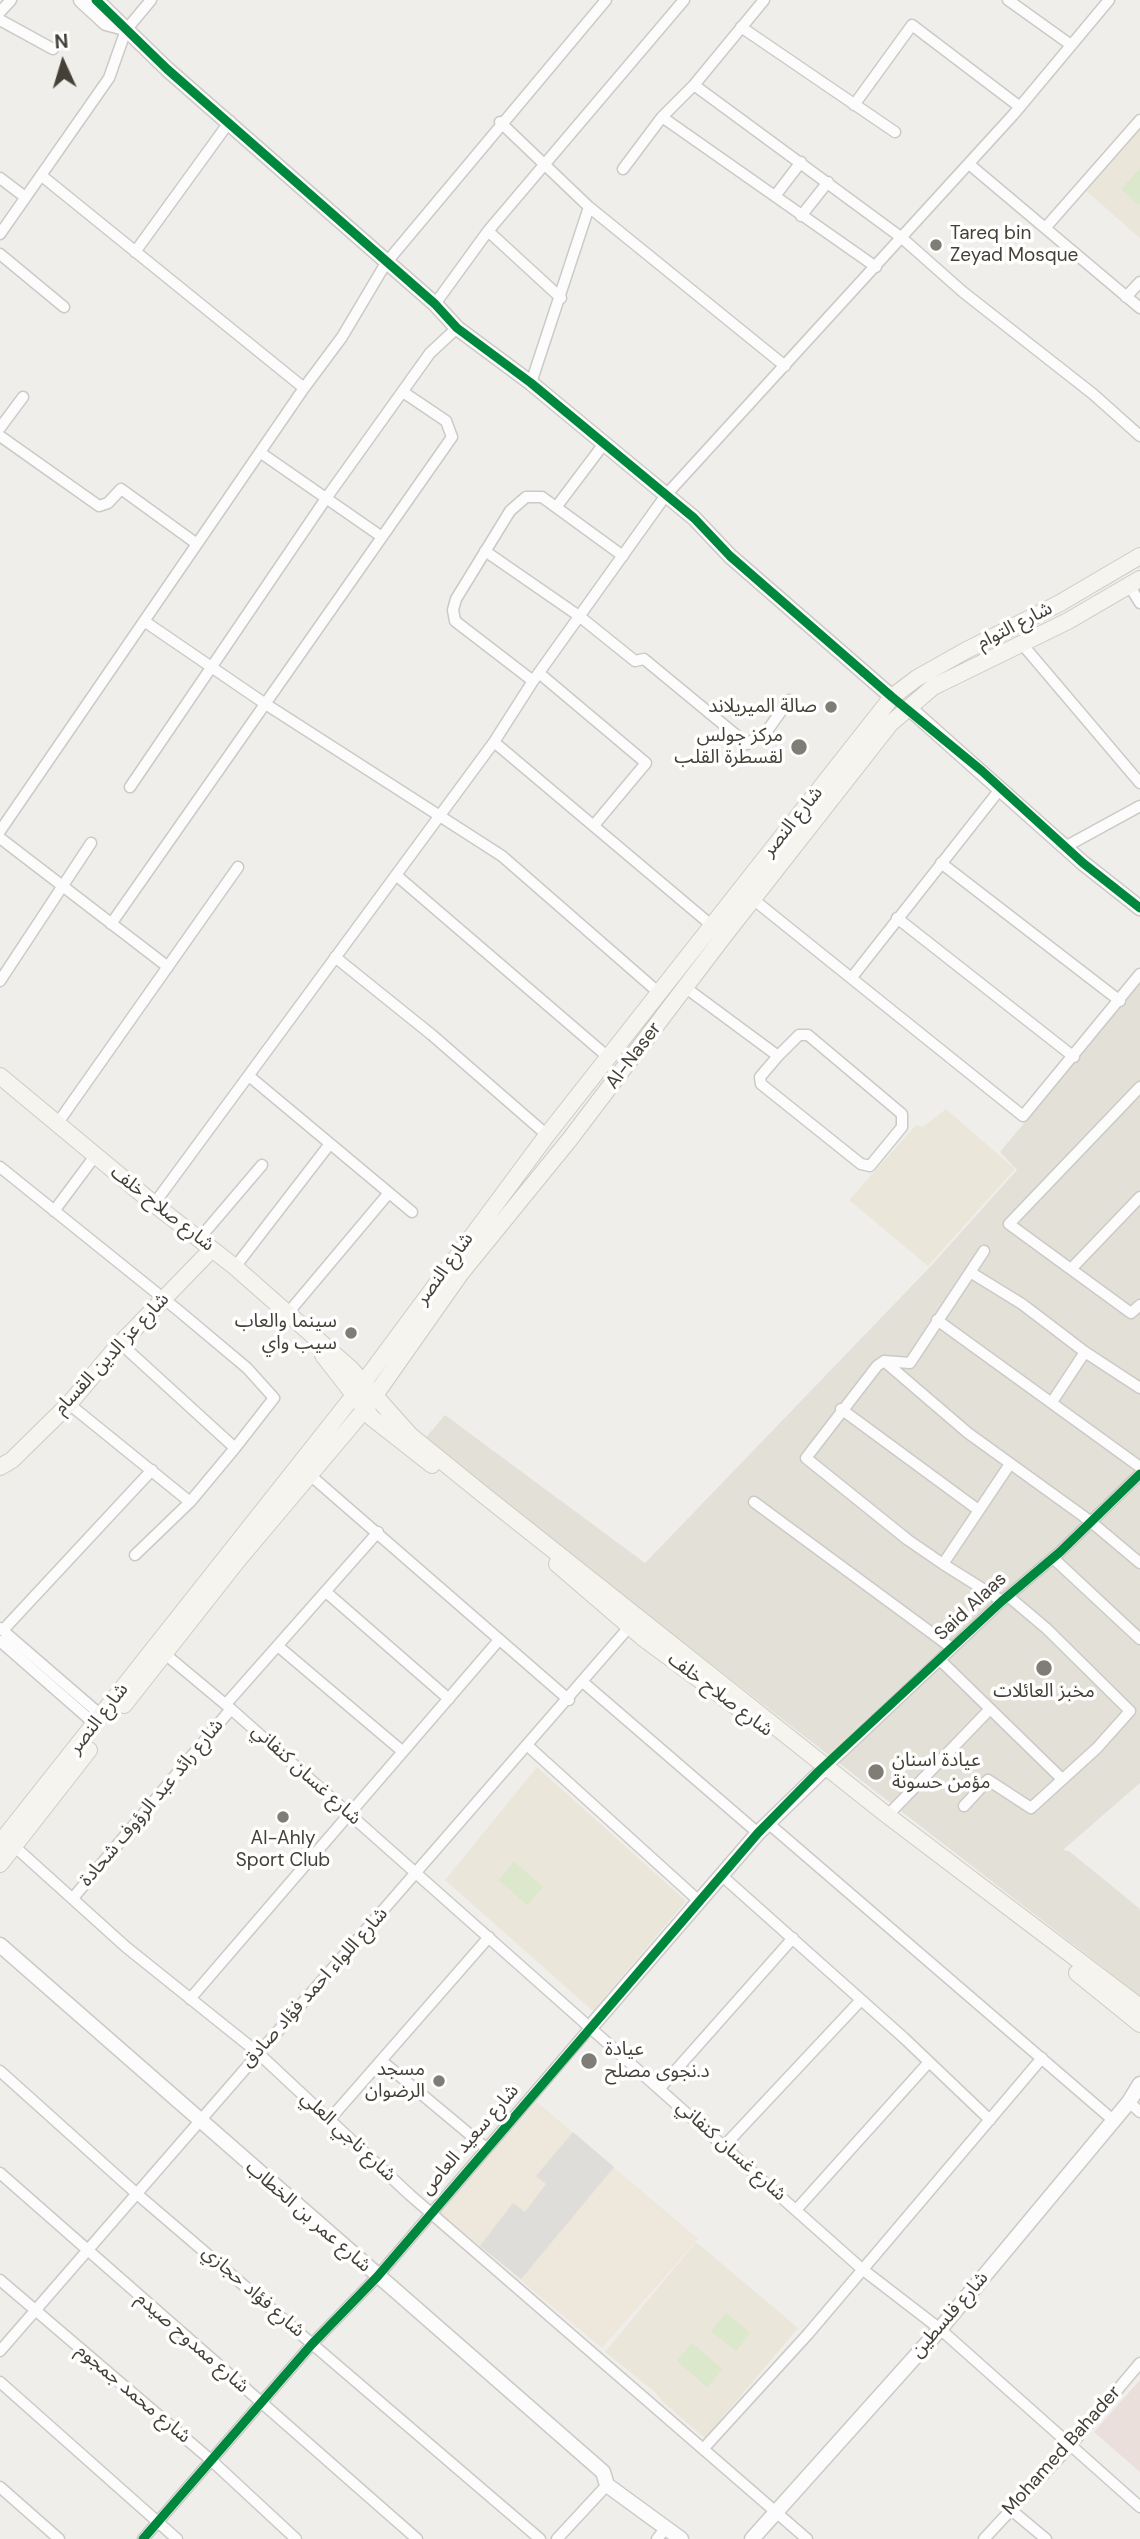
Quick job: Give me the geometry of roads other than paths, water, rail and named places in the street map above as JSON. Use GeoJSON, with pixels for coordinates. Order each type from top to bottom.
{"type":"FeatureCollection","features":[{"type":"Feature","properties":{"kind":"main road","name":"شارع التوام"},"geometry":{"type":"LineString","coordinates":[[892,697],[941,664],[1041,614],[1140,556]]}},
{"type":"Feature","properties":{"kind":"main road","name":"شارع التوام"},"geometry":{"type":"LineString","coordinates":[[909,708],[933,687],[1022,644],[1135,582]]}},
{"type":"Feature","properties":{"kind":"main road","name":"شارع النصر"},"geometry":{"type":"LineString","coordinates":[[0,1864],[7,1844],[99,1720],[359,1388],[457,1253],[710,924],[892,697]]}},
{"type":"Feature","properties":{"kind":"main road","name":"Al-Naser"},"geometry":{"type":"LineString","coordinates":[[366,1408],[461,1273],[570,1139],[890,724],[909,708]]}},
{"type":"Feature","properties":{"kind":"main road","name":"شارع صلاح خلف"},"geometry":{"type":"LineString","coordinates":[[0,1076],[288,1313],[359,1388],[372,1418],[413,1452],[548,1556],[630,1626],[1140,2007]]}},
{"type":"Feature","properties":{"kind":"main road","name":"شارع عز الدين القسام"},"geometry":{"type":"LineString","coordinates":[[0,1480],[6,1463],[69,1404],[162,1299],[205,1244]]}},
{"type":"Feature","properties":{"kind":"main road","name":"شارع صلاح خلف"},"geometry":{"type":"LineString","coordinates":[[359,1388],[376,1394],[411,1436],[1140,2024]]}},
{"type":"Feature","properties":{"kind":"main road","name":"شارع النصر"},"geometry":{"type":"LineString","coordinates":[[7,1844],[366,1408]]}},
{"type":"Feature","properties":{"kind":"street"},"geometry":{"type":"LineString","coordinates":[[0,12],[11,0]]}},
{"type":"Feature","properties":{"kind":"street"},"geometry":{"type":"LineString","coordinates":[[81,0],[106,23],[123,29]]}},
{"type":"Feature","properties":{"kind":"street"},"geometry":{"type":"LineString","coordinates":[[96,0],[113,15],[123,29],[435,304],[457,328],[531,383],[666,495],[892,697],[909,708],[1065,846],[1140,908]]}},
{"type":"Feature","properties":{"kind":"street"},"geometry":{"type":"LineString","coordinates":[[0,234],[109,78],[123,29],[151,0]]}},
{"type":"Feature","properties":{"kind":"street"},"geometry":{"type":"LineString","coordinates":[[0,831],[304,388],[342,337],[386,263],[500,122],[606,0]]}},
{"type":"Feature","properties":{"kind":"street"},"geometry":{"type":"LineString","coordinates":[[435,304],[488,231],[684,0]]}},
{"type":"Feature","properties":{"kind":"street"},"geometry":{"type":"LineString","coordinates":[[623,169],[662,117],[694,85],[764,0]]}},
{"type":"Feature","properties":{"kind":"street"},"geometry":{"type":"LineString","coordinates":[[1008,0],[1071,45]]}},
{"type":"Feature","properties":{"kind":"street"},"geometry":{"type":"LineString","coordinates":[[154,1204],[494,743],[536,677],[666,495],[969,164],[1109,0]]}},
{"type":"Feature","properties":{"kind":"street"},"geometry":{"type":"LineString","coordinates":[[0,20],[53,49]]}},
{"type":"Feature","properties":{"kind":"street"},"geometry":{"type":"LineString","coordinates":[[854,105],[912,25],[1020,107]]}},
{"type":"Feature","properties":{"kind":"street"},"geometry":{"type":"LineString","coordinates":[[741,27],[895,132]]}},
{"type":"Feature","properties":{"kind":"street"},"geometry":{"type":"LineString","coordinates":[[694,85],[902,237],[963,292],[1093,394],[1140,436]]}},
{"type":"Feature","properties":{"kind":"street"},"geometry":{"type":"LineString","coordinates":[[662,117],[876,267]]}},
{"type":"Feature","properties":{"kind":"street"},"geometry":{"type":"LineString","coordinates":[[1046,227],[1140,120]]}},
{"type":"Feature","properties":{"kind":"street"},"geometry":{"type":"LineString","coordinates":[[135,252],[230,121]]}},
{"type":"Feature","properties":{"kind":"street"},"geometry":{"type":"LineString","coordinates":[[500,122],[589,207],[785,366]]}},
{"type":"Feature","properties":{"kind":"street"},"geometry":{"type":"LineString","coordinates":[[775,197],[801,162]]}},
{"type":"Feature","properties":{"kind":"street"},"geometry":{"type":"LineString","coordinates":[[969,164],[1140,308]]}},
{"type":"Feature","properties":{"kind":"street"},"geometry":{"type":"LineString","coordinates":[[42,176],[304,388]]}},
{"type":"Feature","properties":{"kind":"street"},"geometry":{"type":"LineString","coordinates":[[0,178],[25,197]]}},
{"type":"Feature","properties":{"kind":"street"},"geometry":{"type":"LineString","coordinates":[[801,216],[828,182]]}},
{"type":"Feature","properties":{"kind":"street"},"geometry":{"type":"LineString","coordinates":[[531,383],[589,207]]}},
{"type":"Feature","properties":{"kind":"street"},"geometry":{"type":"LineString","coordinates":[[488,231],[561,298]]}},
{"type":"Feature","properties":{"kind":"street"},"geometry":{"type":"LineString","coordinates":[[0,254],[64,307]]}},
{"type":"Feature","properties":{"kind":"street"},"geometry":{"type":"LineString","coordinates":[[1126,297],[1140,282]]}},
{"type":"Feature","properties":{"kind":"street"},"geometry":{"type":"LineString","coordinates":[[130,787],[327,497],[430,353],[457,328]]}},
{"type":"Feature","properties":{"kind":"street"},"geometry":{"type":"LineString","coordinates":[[111,924],[452,437],[446,421],[403,392]]}},
{"type":"Feature","properties":{"kind":"street"},"geometry":{"type":"LineString","coordinates":[[0,428],[23,397]]}},
{"type":"Feature","properties":{"kind":"street"},"geometry":{"type":"LineString","coordinates":[[0,436],[99,506],[108,503],[121,489],[197,544]]}},
{"type":"Feature","properties":{"kind":"street"},"geometry":{"type":"LineString","coordinates":[[557,506],[603,445]]}},
{"type":"Feature","properties":{"kind":"street"},"geometry":{"type":"LineString","coordinates":[[261,453],[382,537]]}},
{"type":"Feature","properties":{"kind":"street"},"geometry":{"type":"LineString","coordinates":[[595,824],[646,763],[536,677],[455,621],[456,598],[510,511],[526,497],[542,498],[557,506],[571,520],[623,556]]}},
{"type":"Feature","properties":{"kind":"street"},"geometry":{"type":"LineString","coordinates":[[485,551],[579,616],[635,660],[644,659],[747,744],[766,731],[789,701]]}},
{"type":"Feature","properties":{"kind":"street"},"geometry":{"type":"LineString","coordinates":[[1135,582],[1140,603]]}},
{"type":"Feature","properties":{"kind":"street"},"geometry":{"type":"LineString","coordinates":[[144,621],[264,703],[502,856],[658,992]]}},
{"type":"Feature","properties":{"kind":"street"},"geometry":{"type":"LineString","coordinates":[[1022,644],[1140,783]]}},
{"type":"Feature","properties":{"kind":"street"},"geometry":{"type":"LineString","coordinates":[[494,743],[595,824],[710,924]]}},
{"type":"Feature","properties":{"kind":"street"},"geometry":{"type":"LineString","coordinates":[[853,976],[1001,788]]}},
{"type":"Feature","properties":{"kind":"street"},"geometry":{"type":"LineString","coordinates":[[1065,846],[1140,806]]}},
{"type":"Feature","properties":{"kind":"street"},"geometry":{"type":"LineString","coordinates":[[0,838],[168,967]]}},
{"type":"Feature","properties":{"kind":"street"},"geometry":{"type":"LineString","coordinates":[[0,981],[91,843]]}},
{"type":"Feature","properties":{"kind":"street"},"geometry":{"type":"LineString","coordinates":[[941,863],[1120,1001]]}},
{"type":"Feature","properties":{"kind":"street"},"geometry":{"type":"LineString","coordinates":[[57,1125],[238,867]]}},
{"type":"Feature","properties":{"kind":"street"},"geometry":{"type":"LineString","coordinates":[[396,875],[608,1057]]}},
{"type":"Feature","properties":{"kind":"street"},"geometry":{"type":"LineString","coordinates":[[754,900],[853,976],[1023,1116],[1140,974]]}},
{"type":"Feature","properties":{"kind":"street"},"geometry":{"type":"LineString","coordinates":[[897,918],[1074,1056]]}},
{"type":"Feature","properties":{"kind":"street"},"geometry":{"type":"LineString","coordinates":[[335,957],[432,1034],[547,1135]]}},
{"type":"Feature","properties":{"kind":"street"},"geometry":{"type":"LineString","coordinates":[[686,988],[778,1056]]}},
{"type":"Feature","properties":{"kind":"street"},"geometry":{"type":"LineString","coordinates":[[799,1035],[808,1035],[902,1114],[902,1127],[870,1166],[861,1164],[761,1084],[760,1077],[778,1056],[799,1035]]}},
{"type":"Feature","properties":{"kind":"street"},"geometry":{"type":"LineString","coordinates":[[249,1076],[328,1145],[412,1212]]}},
{"type":"Feature","properties":{"kind":"street"},"geometry":{"type":"LineString","coordinates":[[1139,1091],[1009,1224],[1131,1313],[1140,1305]]}},
{"type":"Feature","properties":{"kind":"street"},"geometry":{"type":"LineString","coordinates":[[235,1267],[328,1145]]}},
{"type":"Feature","properties":{"kind":"street"},"geometry":{"type":"LineString","coordinates":[[54,1211],[95,1156]]}},
{"type":"Feature","properties":{"kind":"street"},"geometry":{"type":"LineString","coordinates":[[205,1244],[262,1165]]}},
{"type":"Feature","properties":{"kind":"street"},"geometry":{"type":"LineString","coordinates":[[0,1167],[247,1368],[274,1398],[190,1502],[135,1555]]}},
{"type":"Feature","properties":{"kind":"street"},"geometry":{"type":"LineString","coordinates":[[288,1313],[388,1194]]}},
{"type":"Feature","properties":{"kind":"street"},"geometry":{"type":"LineString","coordinates":[[1072,1268],[1140,1197]]}},
{"type":"Feature","properties":{"kind":"street"},"geometry":{"type":"LineString","coordinates":[[884,1360],[910,1363],[984,1251]]}},
{"type":"Feature","properties":{"kind":"street"},"geometry":{"type":"LineString","coordinates":[[970,1272],[1022,1304],[1085,1352],[1140,1388]]}},
{"type":"Feature","properties":{"kind":"street"},"geometry":{"type":"LineString","coordinates":[[937,1320],[1140,1467]]}},
{"type":"Feature","properties":{"kind":"street"},"geometry":{"type":"LineString","coordinates":[[121,1344],[235,1448]]}},
{"type":"Feature","properties":{"kind":"street"},"geometry":{"type":"LineString","coordinates":[[1052,1402],[1085,1352]]}},
{"type":"Feature","properties":{"kind":"street"},"geometry":{"type":"LineString","coordinates":[[884,1360],[841,1409],[806,1458],[908,1541],[1005,1598],[1047,1629],[1130,1711],[1031,1808],[988,1780],[964,1806]]}},
{"type":"Feature","properties":{"kind":"street"},"geometry":{"type":"LineString","coordinates":[[884,1360],[968,1433],[1090,1521],[1140,1563]]}},
{"type":"Feature","properties":{"kind":"street"},"geometry":{"type":"LineString","coordinates":[[69,1404],[190,1502]]}},
{"type":"Feature","properties":{"kind":"street"},"geometry":{"type":"LineString","coordinates":[[841,1409],[977,1509]]}},
{"type":"Feature","properties":{"kind":"street"},"geometry":{"type":"LineString","coordinates":[[943,1564],[977,1509],[1010,1464]]}},
{"type":"Feature","properties":{"kind":"street"},"geometry":{"type":"LineString","coordinates":[[99,1720],[1,1633],[152,1470]]}},
{"type":"Feature","properties":{"kind":"street","name":"Said Alaas"},"geometry":{"type":"LineString","coordinates":[[823,1769],[1005,1598],[1053,1558],[1140,1474]]}},
{"type":"Feature","properties":{"kind":"street"},"geometry":{"type":"LineString","coordinates":[[310,1475],[379,1532],[569,1700]]}},
{"type":"Feature","properties":{"kind":"street"},"geometry":{"type":"LineString","coordinates":[[754,1502],[953,1648]]}},
{"type":"Feature","properties":{"kind":"street","name":"شارع رائد عبد الرؤوف شحادة"},"geometry":{"type":"LineString","coordinates":[[73,1898],[229,1706],[379,1532]]}},
{"type":"Feature","properties":{"kind":"street"},"geometry":{"type":"LineString","coordinates":[[1053,1558],[1140,1639]]}},
{"type":"Feature","properties":{"kind":"street"},"geometry":{"type":"LineString","coordinates":[[326,1592],[449,1699]]}},
{"type":"Feature","properties":{"kind":"street","name":"شارع اللواء احمد فؤاد صادق"},"geometry":{"type":"LineString","coordinates":[[0,2351],[198,2120],[584,1683],[630,1626]]}},
{"type":"Feature","properties":{"kind":"street"},"geometry":{"type":"LineString","coordinates":[[190,1999],[499,1640]]}},
{"type":"Feature","properties":{"kind":"street"},"geometry":{"type":"LineString","coordinates":[[279,1647],[402,1751]]}},
{"type":"Feature","properties":{"kind":"street","name":"شارع غسان كنفاني"},"geometry":{"type":"LineString","coordinates":[[164,1654],[229,1706],[416,1874],[593,2024],[660,2088],[862,2269],[940,2329],[1140,2507]]}},
{"type":"Feature","properties":{"kind":"street"},"geometry":{"type":"LineString","coordinates":[[940,1660],[1062,1779]]}},
{"type":"Feature","properties":{"kind":"street"},"geometry":{"type":"LineString","coordinates":[[584,1683],[1042,2058],[1113,2120]]}},
{"type":"Feature","properties":{"kind":"street"},"geometry":{"type":"LineString","coordinates":[[887,1816],[990,1709]]}},
{"type":"Feature","properties":{"kind":"street"},"geometry":{"type":"LineString","coordinates":[[528,1746],[699,1901]]}},
{"type":"Feature","properties":{"kind":"street","name":"شارع سعيد العاص"},"geometry":{"type":"LineString","coordinates":[[143,2539],[313,2344],[377,2277],[721,1875],[763,1828],[823,1769]]}},
{"type":"Feature","properties":{"kind":"street","name":"شارع ناجي العلي"},"geometry":{"type":"LineString","coordinates":[[7,1844],[257,2053],[430,2213],[807,2539]]}},
{"type":"Feature","properties":{"kind":"street"},"geometry":{"type":"LineString","coordinates":[[721,1875],[990,2120]]}},
{"type":"Feature","properties":{"kind":"street"},"geometry":{"type":"LineString","coordinates":[[330,2119],[383,2062],[489,1937]]}},
{"type":"Feature","properties":{"kind":"street"},"geometry":{"type":"LineString","coordinates":[[660,2088],[793,1938]]}},
{"type":"Feature","properties":{"kind":"street","name":"شارع عمر بن الخطاب"},"geometry":{"type":"LineString","coordinates":[[0,1945],[603,2472],[607,2485],[662,2534],[681,2539]]}},
{"type":"Feature","properties":{"kind":"street"},"geometry":{"type":"LineString","coordinates":[[725,2145],[861,2000]]}},
{"type":"Feature","properties":{"kind":"street"},"geometry":{"type":"LineString","coordinates":[[704,2448],[862,2269],[1042,2058]]}},
{"type":"Feature","properties":{"kind":"street"},"geometry":{"type":"LineString","coordinates":[[383,2062],[486,2148]]}},
{"type":"Feature","properties":{"kind":"street"},"geometry":{"type":"LineString","coordinates":[[796,2210],[929,2062]]}},
{"type":"Feature","properties":{"kind":"street","name":"شارع فؤاد حجازي"},"geometry":{"type":"LineString","coordinates":[[0,2071],[136,2193],[540,2539]]}},
{"type":"Feature","properties":{"kind":"street","name":"شارع فلسطين"},"geometry":{"type":"LineString","coordinates":[[752,2539],[940,2329],[1113,2120],[1134,2107],[1140,2084]]}},
{"type":"Feature","properties":{"kind":"street","name":"شارع ممدوح صيدم"},"geometry":{"type":"LineString","coordinates":[[0,2173],[417,2539]]}},
{"type":"Feature","properties":{"kind":"street","name":"شارع محمد جمجوم"},"geometry":{"type":"LineString","coordinates":[[0,2280],[212,2461],[296,2539]]}},
{"type":"Feature","properties":{"kind":"street","name":"Mohamed Bahader"},"geometry":{"type":"LineString","coordinates":[[984,2539],[1071,2445],[1140,2363]]}},
{"type":"Feature","properties":{"kind":"street"},"geometry":{"type":"LineString","coordinates":[[0,2382],[177,2539]]}},
{"type":"Feature","properties":{"kind":"street"},"geometry":{"type":"LineString","coordinates":[[557,2539],[607,2485]]}},
{"type":"Feature","properties":{"kind":"street"},"geometry":{"type":"LineString","coordinates":[[0,2487],[59,2539]]}},
{"type":"Feature","properties":{"kind":"street"},"geometry":{"type":"LineString","coordinates":[[1010,2509],[1046,2539]]}},
{"type":"Feature","properties":{"kind":"place","name":"Tareq bin Zeyad Mosque"},"geometry":{"type":"Point","coordinates":[936,245]}},
{"type":"Feature","properties":{"kind":"place","name":"صالة الميريلاند"},"geometry":{"type":"Point","coordinates":[831,707]}},
{"type":"Feature","properties":{"kind":"place","name":"مركز جولس لقسطرة القلب"},"geometry":{"type":"Point","coordinates":[799,747]}},
{"type":"Feature","properties":{"kind":"place","name":"سينما والعاب سيب واي"},"geometry":{"type":"Point","coordinates":[351,1333]}},
{"type":"Feature","properties":{"kind":"place","name":"مخبز العائلات"},"geometry":{"type":"Point","coordinates":[1044,1668]}},
{"type":"Feature","properties":{"kind":"place","name":"عيادة اسنان مؤمن حسونة"},"geometry":{"type":"Point","coordinates":[876,1772]}},
{"type":"Feature","properties":{"kind":"place","name":"Al-Ahly Sport Club"},"geometry":{"type":"Point","coordinates":[283,1817]}},
{"type":"Feature","properties":{"kind":"place","name":"عيادة د.نجوى مصلح"},"geometry":{"type":"Point","coordinates":[589,2061]}},
{"type":"Feature","properties":{"kind":"place","name":"مسجد الرضوان"},"geometry":{"type":"Point","coordinates":[439,2081]}}]}
